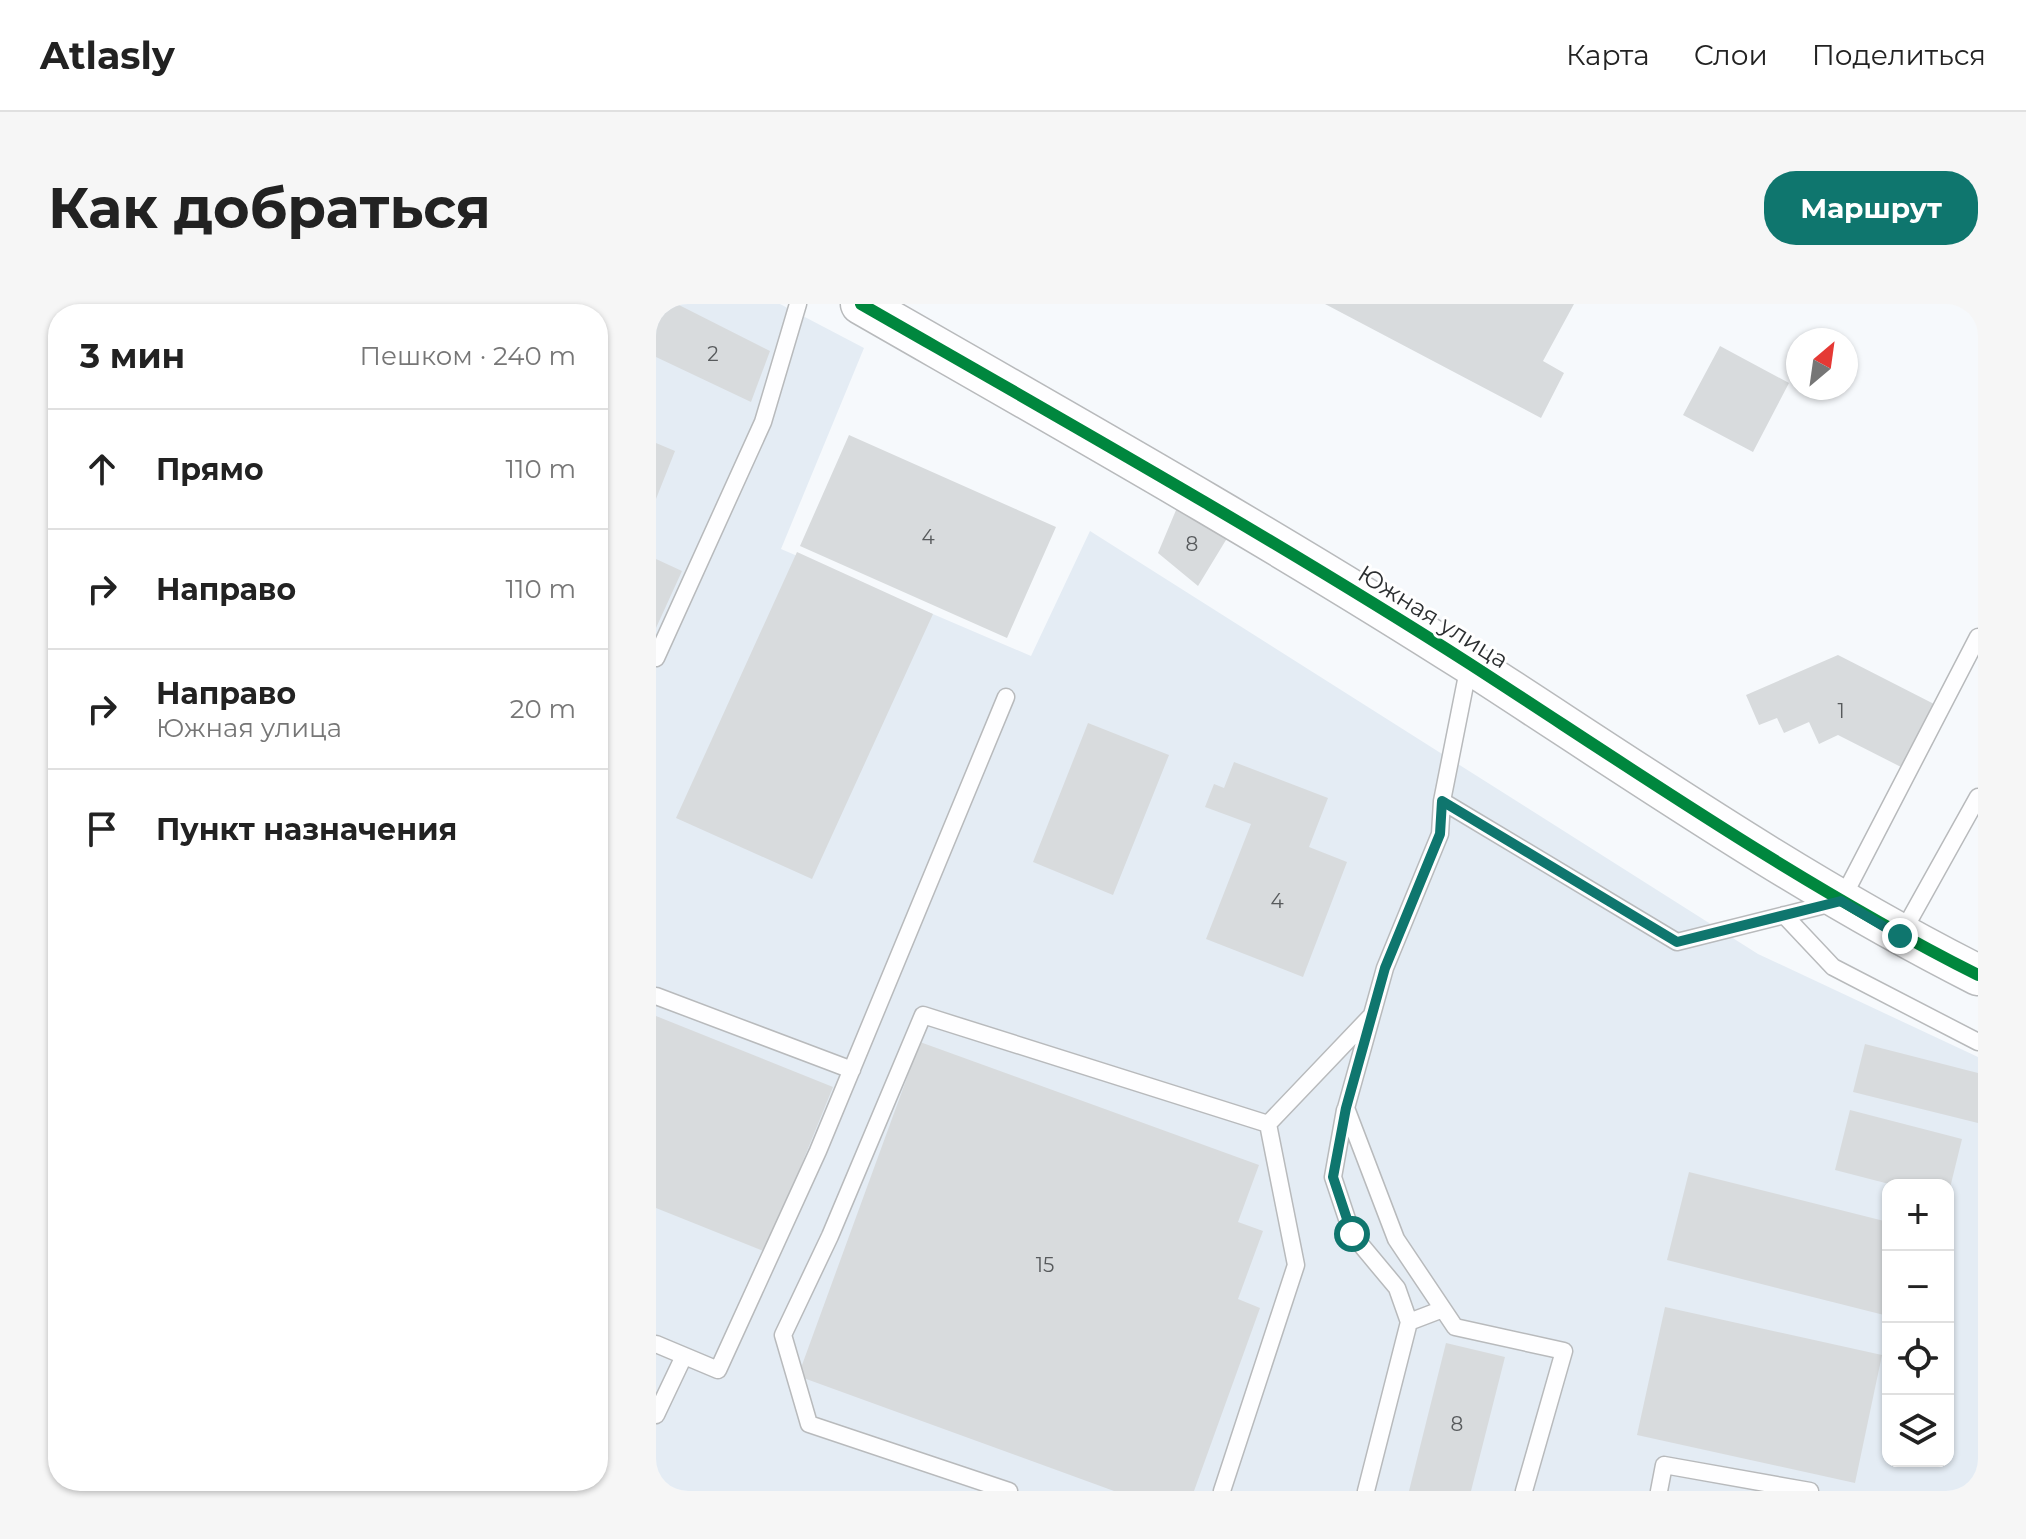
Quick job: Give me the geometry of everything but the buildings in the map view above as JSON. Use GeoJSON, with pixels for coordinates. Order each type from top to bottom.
{"type":"FeatureCollection","features":[{"type":"Feature","properties":{"kind":"street","name":"Южная улица"},"geometry":{"type":"LineString","coordinates":[[861,304],[1173,483],[1469,664],[1662,792],[1900,936],[1978,975]]}},
{"type":"Feature","properties":{"kind":"lane"},"geometry":{"type":"LineString","coordinates":[[656,658],[763,422],[798,304]]}},
{"type":"Feature","properties":{"kind":"lane"},"geometry":{"type":"LineString","coordinates":[[1442,801],[1677,942],[1841,901],[1978,637]]}},
{"type":"Feature","properties":{"kind":"lane"},"geometry":{"type":"LineString","coordinates":[[1366,1491],[1409,1322],[1397,1288],[1352,1234],[1333,1177],[1346,1108],[1385,968],[1440,834],[1442,801],[1469,664]]}},
{"type":"Feature","properties":{"kind":"lane"},"geometry":{"type":"LineString","coordinates":[[656,1344],[718,1370],[852,1070],[1006,697]]}},
{"type":"Feature","properties":{"kind":"lane"},"geometry":{"type":"LineString","coordinates":[[1900,936],[1978,797]]}},
{"type":"Feature","properties":{"kind":"lane"},"geometry":{"type":"LineString","coordinates":[[1784,915],[1833,967],[1978,1042]]}},
{"type":"Feature","properties":{"kind":"lane"},"geometry":{"type":"LineString","coordinates":[[656,996],[852,1070]]}},
{"type":"Feature","properties":{"kind":"lane"},"geometry":{"type":"LineString","coordinates":[[1009,1491],[809,1424],[783,1335],[830,1236],[923,1015],[1268,1124]]}},
{"type":"Feature","properties":{"kind":"lane"},"geometry":{"type":"LineString","coordinates":[[1268,1124],[1372,1015]]}},
{"type":"Feature","properties":{"kind":"lane"},"geometry":{"type":"LineString","coordinates":[[1346,1108],[1396,1239],[1455,1327],[1564,1351],[1524,1491]]}},
{"type":"Feature","properties":{"kind":"lane"},"geometry":{"type":"LineString","coordinates":[[1222,1491],[1296,1265],[1268,1124]]}},
{"type":"Feature","properties":{"kind":"lane"},"geometry":{"type":"LineString","coordinates":[[1409,1322],[1443,1309]]}},
{"type":"Feature","properties":{"kind":"lane"},"geometry":{"type":"LineString","coordinates":[[656,1415],[684,1356]]}},
{"type":"Feature","properties":{"kind":"lane"},"geometry":{"type":"LineString","coordinates":[[1659,1491],[1664,1465],[1810,1491]]}},
{"type":"Feature","properties":{"kind":"shaded area"},"geometry":{"type":"Polygon","coordinates":[[[656,304],[780,304],[864,348],[781,549],[1031,656],[1090,531],[1758,954],[1978,1057],[1978,1491],[656,1491],[656,304]]]}},
{"type":"Feature","properties":{"kind":"cycle path"},"geometry":{"type":"LineString","coordinates":[[861,304],[1320,571],[1783,866],[1978,975]]}},
{"type":"Feature","properties":{"kind":"route"},"geometry":{"type":"LineString","coordinates":[[1352,1234],[1333,1177],[1346,1108],[1385,968],[1440,834],[1442,801],[1677,942],[1841,901],[1900,936]]}}]}
